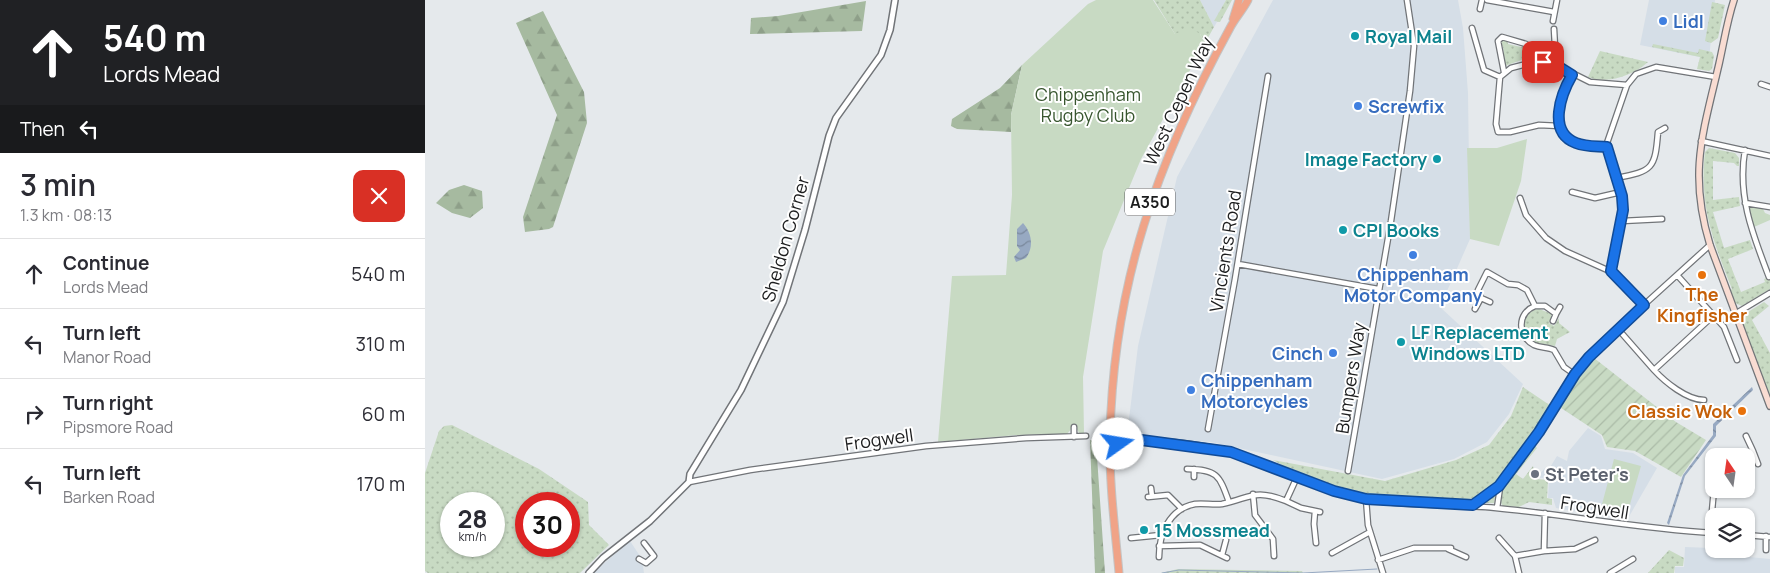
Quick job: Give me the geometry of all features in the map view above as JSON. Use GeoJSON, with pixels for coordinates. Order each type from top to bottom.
{"type":"FeatureCollection","features":[{"type":"Feature","properties":{"kind":"highway","name":"West Cepen Way"},"geometry":{"type":"LineString","coordinates":[[1231,26],[1239,0]]}},
{"type":"Feature","properties":{"kind":"highway","name":"West Cepen Way"},"geometry":{"type":"LineString","coordinates":[[1119,573],[1111,488],[1110,439],[1115,358],[1123,304],[1137,242],[1160,174],[1188,110],[1231,26],[1248,0]]}},
{"type":"Feature","properties":{"kind":"main road"},"geometry":{"type":"LineString","coordinates":[[1734,1],[1701,141],[1698,182],[1703,222],[1710,245],[1770,406]]}},
{"type":"Feature","properties":{"kind":"street","name":"Sheldon Corner"},"geometry":{"type":"LineString","coordinates":[[689,482],[690,474],[741,390],[779,311],[800,249],[829,136],[837,118],[881,55],[891,30],[895,0]]}},
{"type":"Feature","properties":{"kind":"street","name":"Bumpers Way"},"geometry":{"type":"LineString","coordinates":[[1348,471],[1393,206],[1413,59],[1413,34],[1407,0]]}},
{"type":"Feature","properties":{"kind":"street"},"geometry":{"type":"LineString","coordinates":[[1480,9],[1482,0]]}},
{"type":"Feature","properties":{"kind":"street"},"geometry":{"type":"LineString","coordinates":[[1487,0],[1554,12]]}},
{"type":"Feature","properties":{"kind":"street"},"geometry":{"type":"LineString","coordinates":[[1553,20],[1557,0]]}},
{"type":"Feature","properties":{"kind":"street"},"geometry":{"type":"LineString","coordinates":[[1472,28],[1484,70],[1500,77]]}},
{"type":"Feature","properties":{"kind":"street"},"geometry":{"type":"LineString","coordinates":[[1554,29],[1556,65]]}},
{"type":"Feature","properties":{"kind":"street"},"geometry":{"type":"LineString","coordinates":[[1504,72],[1497,42],[1501,37],[1526,44],[1530,62]]}},
{"type":"Feature","properties":{"kind":"street"},"geometry":{"type":"LineString","coordinates":[[1560,126],[1543,124],[1510,132],[1496,131],[1500,77],[1504,72],[1530,62],[1556,65],[1572,75],[1596,84],[1627,85]]}},
{"type":"Feature","properties":{"kind":"street"},"geometry":{"type":"LineString","coordinates":[[1611,271],[1623,221],[1621,192],[1607,147],[1627,85],[1636,74],[1656,67],[1716,76]]}},
{"type":"Feature","properties":{"kind":"street"},"geometry":{"type":"LineString","coordinates":[[1572,75],[1561,97],[1560,126],[1565,136],[1575,143],[1607,147]]}},
{"type":"Feature","properties":{"kind":"street","name":"Vincients Road"},"geometry":{"type":"LineString","coordinates":[[1208,429],[1238,264],[1268,76]]}},
{"type":"Feature","properties":{"kind":"street"},"geometry":{"type":"LineString","coordinates":[[1761,84],[1770,87]]}},
{"type":"Feature","properties":{"kind":"street"},"geometry":{"type":"LineString","coordinates":[[1616,178],[1638,174],[1652,165],[1657,155],[1658,132],[1665,128]]}},
{"type":"Feature","properties":{"kind":"street"},"geometry":{"type":"LineString","coordinates":[[1701,141],[1770,156]]}},
{"type":"Feature","properties":{"kind":"street"},"geometry":{"type":"LineString","coordinates":[[1745,150],[1743,170],[1745,203],[1750,226],[1769,277]]}},
{"type":"Feature","properties":{"kind":"street"},"geometry":{"type":"LineString","coordinates":[[1572,192],[1596,198],[1621,192]]}},
{"type":"Feature","properties":{"kind":"street"},"geometry":{"type":"LineString","coordinates":[[1520,198],[1526,215],[1546,238],[1565,251],[1611,271],[1644,305]]}},
{"type":"Feature","properties":{"kind":"street"},"geometry":{"type":"LineString","coordinates":[[1745,203],[1770,207]]}},
{"type":"Feature","properties":{"kind":"street"},"geometry":{"type":"LineString","coordinates":[[1623,221],[1662,219]]}},
{"type":"Feature","properties":{"kind":"street"},"geometry":{"type":"LineString","coordinates":[[1473,505],[1499,486],[1539,432],[1575,374],[1618,329],[1710,245]]}},
{"type":"Feature","properties":{"kind":"street"},"geometry":{"type":"LineString","coordinates":[[1238,264],[1378,289]]}},
{"type":"Feature","properties":{"kind":"street"},"geometry":{"type":"LineString","coordinates":[[1490,266],[1478,290],[1481,298],[1490,302]]}},
{"type":"Feature","properties":{"kind":"street"},"geometry":{"type":"LineString","coordinates":[[1487,272],[1508,284],[1518,284],[1527,290],[1535,306]]}},
{"type":"Feature","properties":{"kind":"street"},"geometry":{"type":"LineString","coordinates":[[1677,275],[1725,329],[1737,360]]}},
{"type":"Feature","properties":{"kind":"street"},"geometry":{"type":"LineString","coordinates":[[1735,314],[1769,296]]}},
{"type":"Feature","properties":{"kind":"street"},"geometry":{"type":"LineString","coordinates":[[1475,309],[1481,298]]}},
{"type":"Feature","properties":{"kind":"street"},"geometry":{"type":"LineString","coordinates":[[1556,314],[1545,306],[1535,306],[1528,310],[1522,319],[1523,334],[1534,344],[1554,350],[1564,367],[1575,374]]}},
{"type":"Feature","properties":{"kind":"street"},"geometry":{"type":"LineString","coordinates":[[1553,321],[1560,307]]}},
{"type":"Feature","properties":{"kind":"street"},"geometry":{"type":"LineString","coordinates":[[1654,370],[1713,316]]}},
{"type":"Feature","properties":{"kind":"street"},"geometry":{"type":"LineString","coordinates":[[1618,329],[1663,378],[1690,396],[1704,400]]}},
{"type":"Feature","properties":{"kind":"street"},"geometry":{"type":"LineString","coordinates":[[1118,444],[1119,427]]}},
{"type":"Feature","properties":{"kind":"street"},"geometry":{"type":"LineString","coordinates":[[1074,428],[1074,437]]}},
{"type":"Feature","properties":{"kind":"street","name":"Frogwell"},"geometry":{"type":"LineString","coordinates":[[689,482],[750,470],[926,446],[1026,438],[1086,436]]}},
{"type":"Feature","properties":{"kind":"street"},"geometry":{"type":"LineString","coordinates":[[1746,436],[1751,448]]}},
{"type":"Feature","properties":{"kind":"street","name":"Frogwell"},"geometry":{"type":"LineString","coordinates":[[1119,437],[1219,449],[1250,458],[1338,493],[1366,499],[1473,505],[1545,513],[1637,528],[1705,533]]}},
{"type":"Feature","properties":{"kind":"street"},"geometry":{"type":"LineString","coordinates":[[1755,457],[1758,464]]}},
{"type":"Feature","properties":{"kind":"street"},"geometry":{"type":"LineString","coordinates":[[1187,469],[1211,471],[1218,475],[1229,502]]}},
{"type":"Feature","properties":{"kind":"street"},"geometry":{"type":"LineString","coordinates":[[1194,469],[1195,477]]}},
{"type":"Feature","properties":{"kind":"street"},"geometry":{"type":"LineString","coordinates":[[1286,501],[1297,477]]}},
{"type":"Feature","properties":{"kind":"street"},"geometry":{"type":"LineString","coordinates":[[589,573],[603,558],[650,521],[689,482]]}},
{"type":"Feature","properties":{"kind":"street"},"geometry":{"type":"LineString","coordinates":[[1497,508],[1499,486]]}},
{"type":"Feature","properties":{"kind":"street"},"geometry":{"type":"LineString","coordinates":[[1151,488],[1150,497],[1170,496],[1182,509]]}},
{"type":"Feature","properties":{"kind":"street"},"geometry":{"type":"LineString","coordinates":[[1253,494],[1255,515],[1270,533],[1273,556]]}},
{"type":"Feature","properties":{"kind":"street"},"geometry":{"type":"LineString","coordinates":[[1159,557],[1161,535],[1168,522],[1182,509],[1197,504],[1229,502],[1253,494],[1270,496],[1317,512],[1314,540]]}},
{"type":"Feature","properties":{"kind":"street"},"geometry":{"type":"LineString","coordinates":[[1366,499],[1366,517],[1383,573]]}},
{"type":"Feature","properties":{"kind":"street"},"geometry":{"type":"LineString","coordinates":[[1543,551],[1545,513]]}},
{"type":"Feature","properties":{"kind":"street"},"geometry":{"type":"LineString","coordinates":[[1333,553],[1370,532]]}},
{"type":"Feature","properties":{"kind":"street"},"geometry":{"type":"LineString","coordinates":[[1131,538],[1161,535]]}},
{"type":"Feature","properties":{"kind":"street"},"geometry":{"type":"LineString","coordinates":[[1755,535],[1768,536],[1765,550]]}},
{"type":"Feature","properties":{"kind":"street"},"geometry":{"type":"LineString","coordinates":[[1499,538],[1515,556],[1519,573]]}},
{"type":"Feature","properties":{"kind":"street"},"geometry":{"type":"LineString","coordinates":[[1503,544],[1508,539]]}},
{"type":"Feature","properties":{"kind":"street"},"geometry":{"type":"LineString","coordinates":[[1222,555],[1226,546],[1226,540]]}},
{"type":"Feature","properties":{"kind":"street"},"geometry":{"type":"LineString","coordinates":[[1515,556],[1543,551],[1575,549],[1595,540]]}},
{"type":"Feature","properties":{"kind":"street"},"geometry":{"type":"LineString","coordinates":[[639,559],[646,563],[654,556],[644,543]]}},
{"type":"Feature","properties":{"kind":"street"},"geometry":{"type":"LineString","coordinates":[[1159,546],[1197,545],[1227,558]]}},
{"type":"Feature","properties":{"kind":"street"},"geometry":{"type":"LineString","coordinates":[[1378,560],[1414,548],[1449,548],[1466,557]]}},
{"type":"Feature","properties":{"kind":"street"},"geometry":{"type":"LineString","coordinates":[[1610,573],[1633,560]]}},
{"type":"Feature","properties":{"kind":"shaded area"},"geometry":{"type":"Polygon","coordinates":[[[1200,0],[1226,0],[1215,20],[1217,22],[1214,27],[1200,0]]]}},
{"type":"Feature","properties":{"kind":"shaded area"},"geometry":{"type":"Polygon","coordinates":[[[1273,0],[1458,0],[1463,28],[1468,93],[1470,239],[1440,307],[1523,384],[1509,414],[1487,442],[1454,459],[1382,479],[1211,442],[1127,435],[1138,346],[1177,177],[1273,0]]]}},
{"type":"Feature","properties":{"kind":"shaded area"},"geometry":{"type":"Polygon","coordinates":[[[1649,0],[1715,0],[1709,59],[1640,45],[1649,0]]]}},
{"type":"Feature","properties":{"kind":"shaded area"},"geometry":{"type":"Polygon","coordinates":[[[1588,428],[1601,436],[1605,449],[1633,453],[1657,468],[1627,520],[1556,508],[1553,498],[1548,498],[1549,479],[1537,477],[1545,468],[1549,469],[1557,456],[1567,461],[1569,451],[1588,428]]]}},
{"type":"Feature","properties":{"kind":"shaded area"},"geometry":{"type":"Polygon","coordinates":[[[630,541],[642,559],[644,573],[593,573],[630,541]]]}},
{"type":"Feature","properties":{"kind":"shaded area"},"geometry":{"type":"Polygon","coordinates":[[[1685,547],[1705,548],[1705,558],[1770,559],[1770,573],[1675,573],[1675,567],[1684,567],[1685,547]]]}},
{"type":"Feature","properties":{"kind":"green space","name":"Chippenham Rugby Club"},"geometry":{"type":"Polygon","coordinates":[[[1096,0],[1153,0],[1175,34],[1190,27],[1200,34],[1205,43],[1141,159],[1103,251],[1083,377],[1084,433],[1080,434],[1076,428],[1072,428],[1067,434],[1017,435],[938,442],[952,276],[1006,275],[1012,195],[1011,115],[1022,65],[1088,4],[1096,0]]]}},
{"type":"Feature","properties":{"kind":"green space"},"geometry":{"type":"Polygon","coordinates":[[[1154,0],[1200,0],[1214,27],[1205,43],[1200,34],[1175,34],[1154,0]]]}},
{"type":"Feature","properties":{"kind":"green space"},"geometry":{"type":"Polygon","coordinates":[[[1226,0],[1232,0],[1220,22],[1214,21],[1226,0]]]}},
{"type":"Feature","properties":{"kind":"green space"},"geometry":{"type":"Polygon","coordinates":[[[866,1],[862,31],[750,34],[751,18],[778,16],[866,1]]]}},
{"type":"Feature","properties":{"kind":"green space"},"geometry":{"type":"Polygon","coordinates":[[[1712,2],[1725,5],[1718,38],[1711,43],[1705,41],[1712,2]]]}},
{"type":"Feature","properties":{"kind":"green space"},"geometry":{"type":"Polygon","coordinates":[[[543,11],[584,92],[587,123],[553,227],[525,232],[523,217],[557,115],[516,23],[543,11]]]}},
{"type":"Feature","properties":{"kind":"green space"},"geometry":{"type":"Polygon","coordinates":[[[1501,39],[1507,40],[1508,44],[1521,47],[1524,45],[1527,58],[1505,66],[1503,46],[1500,47],[1501,39]]]}},
{"type":"Feature","properties":{"kind":"green space"},"geometry":{"type":"Polygon","coordinates":[[[1653,44],[1698,53],[1699,49],[1712,52],[1714,56],[1712,69],[1709,71],[1697,69],[1700,57],[1652,47],[1653,44]]]}},
{"type":"Feature","properties":{"kind":"green space"},"geometry":{"type":"Polygon","coordinates":[[[1600,51],[1648,62],[1628,75],[1612,79],[1603,80],[1588,77],[1600,51]]]}},
{"type":"Feature","properties":{"kind":"green space"},"geometry":{"type":"Polygon","coordinates":[[[1022,65],[1011,115],[1011,132],[957,129],[951,126],[952,119],[1000,88],[1022,65]]]}},
{"type":"Feature","properties":{"kind":"green space"},"geometry":{"type":"Polygon","coordinates":[[[1527,139],[1521,181],[1499,246],[1470,239],[1467,148],[1497,148],[1527,139]]]}},
{"type":"Feature","properties":{"kind":"green space"},"geometry":{"type":"Polygon","coordinates":[[[1709,148],[1735,153],[1739,158],[1739,166],[1734,163],[1713,161],[1713,200],[1739,197],[1740,206],[1713,212],[1724,248],[1750,240],[1753,249],[1728,259],[1741,292],[1765,282],[1764,279],[1770,277],[1770,289],[1742,306],[1735,303],[1729,291],[1732,289],[1709,223],[1704,189],[1704,171],[1705,152],[1709,148]]]}},
{"type":"Feature","properties":{"kind":"green space"},"geometry":{"type":"Polygon","coordinates":[[[464,185],[482,191],[483,208],[470,218],[452,213],[436,203],[449,190],[464,185]]]}},
{"type":"Feature","properties":{"kind":"green space"},"geometry":{"type":"Polygon","coordinates":[[[1750,206],[1762,207],[1765,213],[1770,215],[1770,220],[1754,227],[1749,212],[1750,206]]]}},
{"type":"Feature","properties":{"kind":"green space"},"geometry":{"type":"Polygon","coordinates":[[[1764,302],[1769,306],[1752,320],[1770,353],[1770,399],[1740,317],[1764,302]]]}},
{"type":"Feature","properties":{"kind":"green space"},"geometry":{"type":"Polygon","coordinates":[[[1539,309],[1552,314],[1549,323],[1554,326],[1559,318],[1559,323],[1570,332],[1557,339],[1555,346],[1534,342],[1524,332],[1523,322],[1525,317],[1533,310],[1539,309]]]}},
{"type":"Feature","properties":{"kind":"green space"},"geometry":{"type":"Polygon","coordinates":[[[1594,358],[1676,422],[1706,440],[1681,477],[1635,451],[1607,447],[1602,435],[1558,406],[1576,374],[1594,358]]]}},
{"type":"Feature","properties":{"kind":"green space"},"geometry":{"type":"Polygon","coordinates":[[[1523,387],[1551,406],[1506,470],[1485,491],[1476,497],[1459,500],[1420,500],[1398,499],[1354,492],[1333,487],[1292,471],[1273,460],[1385,481],[1456,460],[1489,445],[1511,416],[1523,387]]]}},
{"type":"Feature","properties":{"kind":"green space"},"geometry":{"type":"Polygon","coordinates":[[[452,425],[539,469],[573,492],[515,492],[515,557],[580,557],[580,497],[588,502],[589,525],[609,545],[580,573],[428,573],[425,571],[425,473],[439,431],[444,426],[452,425]]]}},
{"type":"Feature","properties":{"kind":"green space"},"geometry":{"type":"Polygon","coordinates":[[[1090,440],[1096,442],[1105,573],[1095,573],[1090,440]]]}},
{"type":"Feature","properties":{"kind":"green space"},"geometry":{"type":"Polygon","coordinates":[[[1533,444],[1537,448],[1516,474],[1523,479],[1533,466],[1536,479],[1548,480],[1547,498],[1552,499],[1552,505],[1529,502],[1519,507],[1503,506],[1500,490],[1503,481],[1533,444]]]}},
{"type":"Feature","properties":{"kind":"green space"},"geometry":{"type":"Polygon","coordinates":[[[1614,459],[1641,466],[1627,515],[1601,508],[1614,459]]]}},
{"type":"Feature","properties":{"kind":"green space"},"geometry":{"type":"Polygon","coordinates":[[[1494,491],[1496,493],[1494,503],[1482,503],[1494,491]]]}},
{"type":"Feature","properties":{"kind":"green space"},"geometry":{"type":"Polygon","coordinates":[[[1669,550],[1684,558],[1683,566],[1675,566],[1674,573],[1648,573],[1669,550]]]}},
{"type":"Feature","properties":{"kind":"green space"},"geometry":{"type":"Polygon","coordinates":[[[1178,569],[1302,571],[1303,573],[1161,573],[1178,569]]]}},
{"type":"Feature","properties":{"kind":"water"},"geometry":{"type":"Polygon","coordinates":[[[1023,223],[1030,236],[1031,245],[1026,258],[1016,262],[1014,257],[1020,250],[1017,246],[1017,229],[1023,223]]]}},
{"type":"Feature","properties":{"kind":"water"},"geometry":{"type":"Polygon","coordinates":[[[1752,387],[1753,390],[1716,426],[1716,436],[1685,476],[1669,525],[1667,523],[1683,475],[1713,435],[1713,424],[1752,387]]]}},
{"type":"Feature","properties":{"kind":"waterway"},"geometry":{"type":"LineString","coordinates":[[1162,573],[1179,570],[1303,573],[1377,569]]}},
{"type":"Feature","properties":{"kind":"place","name":"Lidl"},"geometry":{"type":"Point","coordinates":[1663,21]}},
{"type":"Feature","properties":{"kind":"place","name":"Royal Mail"},"geometry":{"type":"Point","coordinates":[1355,36]}},
{"type":"Feature","properties":{"kind":"place","name":"Screwfix"},"geometry":{"type":"Point","coordinates":[1358,106]}},
{"type":"Feature","properties":{"kind":"place","name":"Image Factory"},"geometry":{"type":"Point","coordinates":[1437,159]}},
{"type":"Feature","properties":{"kind":"place","name":"CPI Books"},"geometry":{"type":"Point","coordinates":[1343,230]}},
{"type":"Feature","properties":{"kind":"place","name":"Chippenham Motor Company"},"geometry":{"type":"Point","coordinates":[1413,255]}},
{"type":"Feature","properties":{"kind":"place","name":"The Kingfisher"},"geometry":{"type":"Point","coordinates":[1702,275]}},
{"type":"Feature","properties":{"kind":"place","name":"LF Replacement Windows LTD"},"geometry":{"type":"Point","coordinates":[1401,342]}},
{"type":"Feature","properties":{"kind":"place","name":"Cinch"},"geometry":{"type":"Point","coordinates":[1333,353]}},
{"type":"Feature","properties":{"kind":"place","name":"Chippenham Motorcycles"},"geometry":{"type":"Point","coordinates":[1191,390]}},
{"type":"Feature","properties":{"kind":"place","name":"Classic Wok"},"geometry":{"type":"Point","coordinates":[1742,411]}},
{"type":"Feature","properties":{"kind":"place","name":"St Peter's"},"geometry":{"type":"Point","coordinates":[1535,474]}},
{"type":"Feature","properties":{"kind":"place","name":"15 Mossmead"},"geometry":{"type":"Point","coordinates":[1144,530]}},
{"type":"Feature","properties":{"kind":"route"},"geometry":{"type":"LineString","coordinates":[[1118,444],[1119,437],[1219,449],[1269,465],[1338,493],[1379,501],[1473,505],[1499,486],[1539,432],[1575,374],[1603,342],[1644,305],[1619,277],[1611,271],[1616,259],[1623,221],[1623,210],[1622,196],[1607,147],[1582,145],[1573,142],[1565,136],[1560,126],[1560,100],[1572,75],[1556,65],[1543,62]]}}]}
